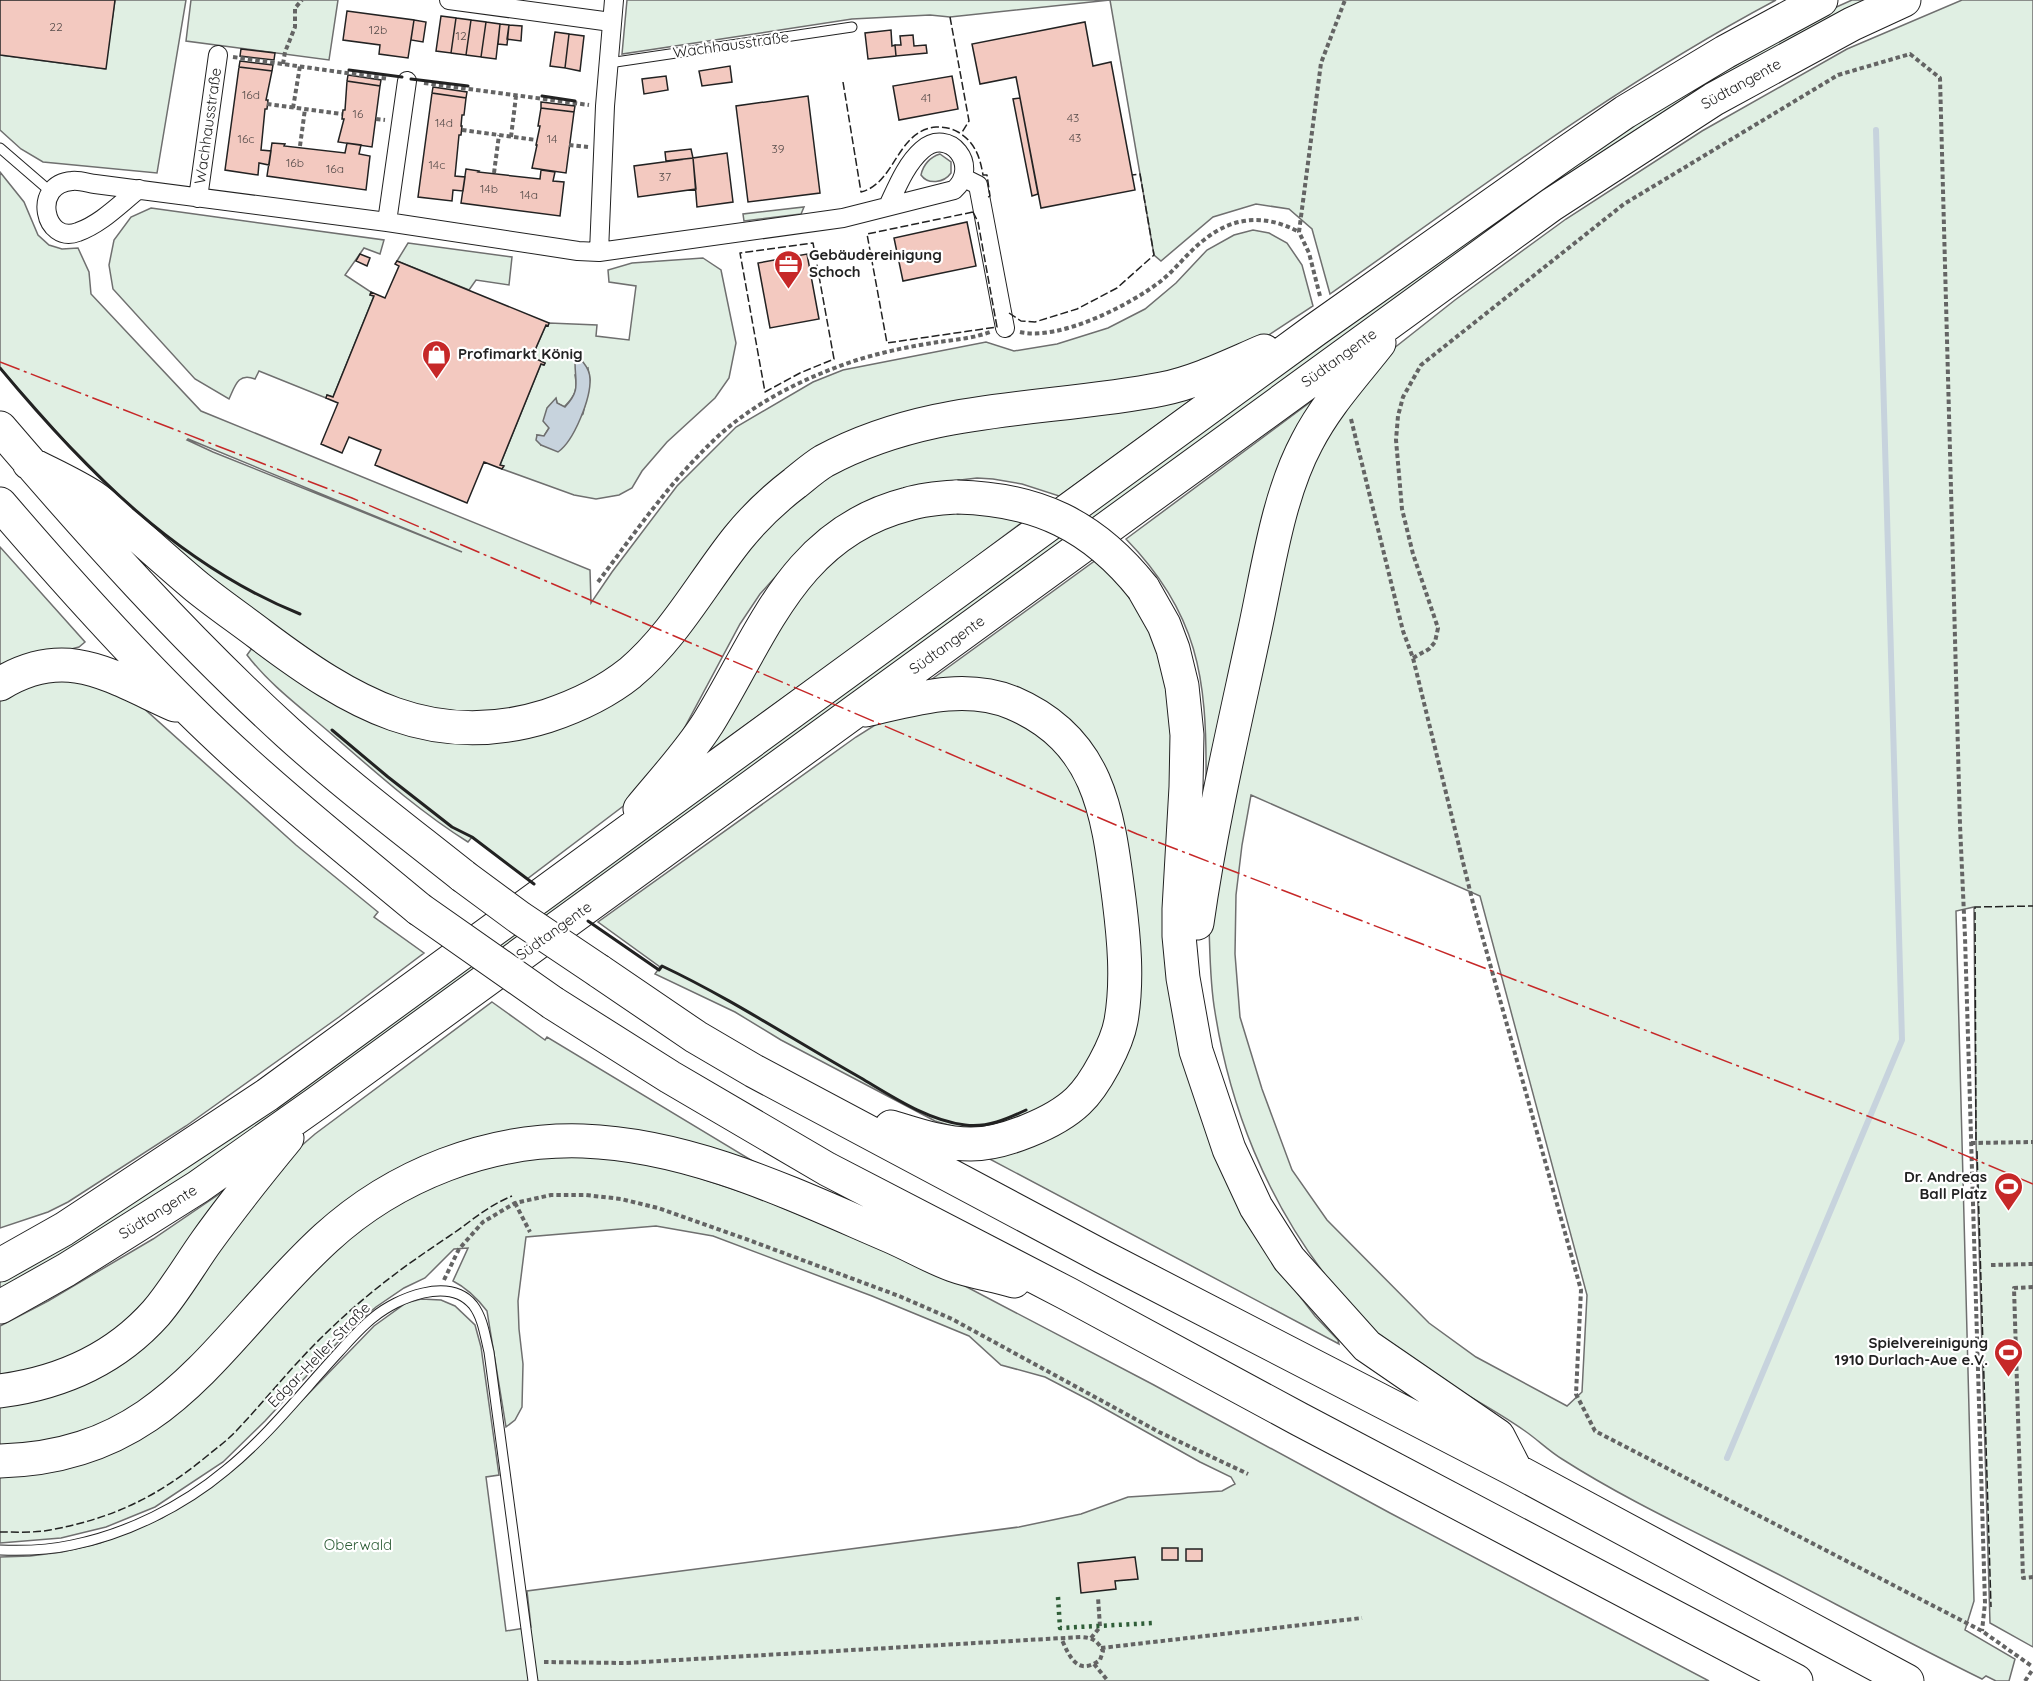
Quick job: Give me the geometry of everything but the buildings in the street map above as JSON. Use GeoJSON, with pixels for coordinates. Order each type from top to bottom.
{"type":"FeatureCollection","features":[{"type":"Feature","properties":{"kind":"highway"},"geometry":{"type":"LineString","coordinates":[[0,1265],[64,1229],[267,1095],[1315,330],[1494,202],[1625,112],[1725,52],[1821,0]]}},
{"type":"Feature","properties":{"kind":"highway","name":"Südtangente"},"geometry":{"type":"LineString","coordinates":[[0,1307],[66,1270],[198,1187],[317,1103],[1551,205],[1714,99],[1852,24],[1904,0]]}},
{"type":"Feature","properties":{"kind":"highway"},"geometry":{"type":"LineString","coordinates":[[1188,1005],[1196,930],[1210,838],[1270,556],[1290,480],[1307,441],[1330,405],[1407,309]]}},
{"type":"Feature","properties":{"kind":"highway"},"geometry":{"type":"LineString","coordinates":[[29,463],[94,498],[198,588],[302,665],[342,691],[382,710],[427,724],[469,728],[503,727],[569,708],[604,692],[630,673],[675,626],[758,514],[819,464],[849,448],[883,434],[918,424],[980,412],[1109,398],[1166,388],[1222,369],[1315,330]]}},
{"type":"Feature","properties":{"kind":"highway"},"geometry":{"type":"LineString","coordinates":[[0,429],[161,610],[288,732],[353,789],[520,918],[696,1037],[816,1104],[1103,1257],[1515,1470],[1907,1681]]}},
{"type":"Feature","properties":{"kind":"highway"},"geometry":{"type":"LineString","coordinates":[[613,843],[707,725],[776,603],[792,580],[814,557],[844,533],[883,512],[908,504],[957,497],[996,499],[1023,505],[1070,523],[1100,543],[1143,588],[1164,624],[1173,649],[1185,712],[1186,778],[1179,936],[1183,978],[1196,1051],[1229,1149],[1256,1207],[1289,1259],[1367,1346],[1498,1436],[1515,1470]]}},
{"type":"Feature","properties":{"kind":"highway"},"geometry":{"type":"LineString","coordinates":[[0,504],[127,647],[194,714],[299,809],[419,909],[553,1003],[670,1077],[827,1169],[1068,1294],[1299,1419],[1796,1681]]}},
{"type":"Feature","properties":{"kind":"highway"},"geometry":{"type":"LineString","coordinates":[[0,684],[33,668],[57,664],[82,665],[194,714]]}},
{"type":"Feature","properties":{"kind":"highway"},"geometry":{"type":"LineString","coordinates":[[816,1104],[933,1140],[972,1144],[1012,1138],[1046,1122],[1078,1101],[1105,1064],[1121,1023],[1124,980],[1123,938],[1109,825],[1102,798],[1077,751],[1059,732],[1039,717],[1012,703],[989,696],[955,693],[922,697],[852,713]]}},
{"type":"Feature","properties":{"kind":"highway"},"geometry":{"type":"LineString","coordinates":[[0,1391],[56,1379],[93,1364],[122,1345],[156,1313],[241,1194],[317,1103]]}},
{"type":"Feature","properties":{"kind":"highway"},"geometry":{"type":"LineString","coordinates":[[0,1461],[33,1460],[72,1452],[108,1439],[138,1423],[168,1402],[199,1374],[305,1258],[362,1209],[390,1191],[431,1170],[466,1157],[518,1145],[550,1141],[602,1142],[677,1154],[778,1189],[952,1265],[1068,1294]]}},
{"type":"Feature","properties":{"kind":"highway"},"geometry":{"type":"LineString","coordinates":[[0,1237],[64,1229]]}},
{"type":"Feature","properties":{"kind":"street"},"geometry":{"type":"LineString","coordinates":[[448,0],[512,4],[611,22]]}},
{"type":"Feature","properties":{"kind":"street"},"geometry":{"type":"LineString","coordinates":[[599,252],[614,0]]}},
{"type":"Feature","properties":{"kind":"street","name":"Wachhausstraße"},"geometry":{"type":"LineString","coordinates":[[198,198],[218,55]]}},
{"type":"Feature","properties":{"kind":"street"},"geometry":{"type":"LineString","coordinates":[[387,222],[407,81]]}},
{"type":"Feature","properties":{"kind":"street"},"geometry":{"type":"LineString","coordinates":[[139,189],[106,216],[77,233],[68,234],[60,231],[48,218],[45,208],[51,192],[58,185],[71,181],[139,189],[387,222],[578,251],[599,252],[843,218],[954,190],[964,178],[965,171],[958,151],[944,143],[936,143],[922,150],[902,176],[888,206]]}},
{"type":"Feature","properties":{"kind":"street"},"geometry":{"type":"LineString","coordinates":[[964,178],[978,185],[999,329]]}},
{"type":"Feature","properties":{"kind":"lane","name":"Wachhausstraße"},"geometry":{"type":"LineString","coordinates":[[609,63],[852,27]]}},
{"type":"Feature","properties":{"kind":"lane"},"geometry":{"type":"LineString","coordinates":[[0,148],[51,192]]}},
{"type":"Feature","properties":{"kind":"lane"},"geometry":{"type":"LineString","coordinates":[[442,1291],[454,1293],[472,1304],[480,1319],[489,1352],[533,1681]]}},
{"type":"Feature","properties":{"kind":"lane","name":"Edgar-Heller-Straße"},"geometry":{"type":"LineString","coordinates":[[0,1550],[24,1551],[83,1542],[145,1521],[190,1496],[226,1470],[265,1433],[374,1316],[401,1299],[420,1293],[442,1291]]}},
{"type":"Feature","properties":{"kind":"path"},"geometry":{"type":"LineString","coordinates":[[284,64],[285,52],[295,27],[295,8],[302,0]]}},
{"type":"Feature","properties":{"kind":"path"},"geometry":{"type":"LineString","coordinates":[[1309,253],[1299,232],[1322,63],[1345,0]]}},
{"type":"Feature","properties":{"kind":"path"},"geometry":{"type":"LineString","coordinates":[[1413,658],[1436,642],[1438,628],[1413,554],[1402,509],[1396,440],[1398,416],[1403,397],[1421,365],[1624,204],[1838,75],[1910,54],[1940,78],[1959,790],[1985,1603],[1982,1631]]}},
{"type":"Feature","properties":{"kind":"path"},"geometry":{"type":"LineString","coordinates":[[293,108],[300,66]]}},
{"type":"Feature","properties":{"kind":"path"},"geometry":{"type":"LineString","coordinates":[[511,137],[516,96]]}},
{"type":"Feature","properties":{"kind":"path"},"geometry":{"type":"LineString","coordinates":[[267,104],[342,114]]}},
{"type":"Feature","properties":{"kind":"path"},"geometry":{"type":"LineString","coordinates":[[300,146],[305,109]]}},
{"type":"Feature","properties":{"kind":"path"},"geometry":{"type":"LineString","coordinates":[[462,130],[536,140]]}},
{"type":"Feature","properties":{"kind":"path"},"geometry":{"type":"LineString","coordinates":[[495,173],[500,135]]}},
{"type":"Feature","properties":{"kind":"path"},"geometry":{"type":"LineString","coordinates":[[598,582],[681,473],[714,439],[743,416],[815,376],[892,350],[975,337],[999,329],[1029,334],[1055,331],[1087,322],[1131,302],[1161,280],[1205,238],[1224,228],[1250,219],[1274,221],[1299,232]]}},
{"type":"Feature","properties":{"kind":"path"},"geometry":{"type":"LineString","coordinates":[[1358,446],[1473,903],[1581,1290],[1576,1394],[1595,1431],[1982,1631],[2033,1668],[2025,1681]]}},
{"type":"Feature","properties":{"kind":"path"},"geometry":{"type":"LineString","coordinates":[[1971,1143],[2033,1142]]}},
{"type":"Feature","properties":{"kind":"path"},"geometry":{"type":"LineString","coordinates":[[442,1291],[445,1275],[459,1249],[483,1222],[515,1203],[551,1195],[586,1195],[621,1199],[658,1208],[754,1242],[899,1296],[952,1319],[1159,1432],[1248,1474]]}},
{"type":"Feature","properties":{"kind":"path"},"geometry":{"type":"LineString","coordinates":[[515,1203],[531,1232]]}},
{"type":"Feature","properties":{"kind":"path"},"geometry":{"type":"LineString","coordinates":[[1991,1265],[2033,1264]]}},
{"type":"Feature","properties":{"kind":"path"},"geometry":{"type":"LineString","coordinates":[[2033,1287],[2014,1288],[2023,1578],[2033,1577]]}},
{"type":"Feature","properties":{"kind":"path"},"geometry":{"type":"LineString","coordinates":[[1091,1638],[1100,1627],[1098,1597]]}},
{"type":"Feature","properties":{"kind":"path"},"geometry":{"type":"LineString","coordinates":[[1101,1648],[1362,1618]]}},
{"type":"Feature","properties":{"kind":"path"},"geometry":{"type":"LineString","coordinates":[[531,1662],[625,1663],[1091,1638],[1098,1642],[1103,1651],[1100,1660],[1094,1664],[1082,1666],[1074,1662],[1062,1640]]}},
{"type":"Feature","properties":{"kind":"path"},"geometry":{"type":"LineString","coordinates":[[1094,1664],[1107,1681]]}},
{"type":"Feature","properties":{"kind":"green space"},"geometry":{"type":"Polygon","coordinates":[[[115,0],[186,0],[157,173],[43,162],[21,149],[0,130],[0,55],[105,69],[115,0]]]}},
{"type":"Feature","properties":{"kind":"green space"},"geometry":{"type":"Polygon","coordinates":[[[191,0],[338,0],[329,60],[186,41],[191,0]]]}},
{"type":"Feature","properties":{"kind":"green space"},"geometry":{"type":"Polygon","coordinates":[[[627,0],[1110,0],[950,17],[930,15],[852,19],[622,54],[627,0]]]}},
{"type":"Feature","properties":{"kind":"green space"},"geometry":{"type":"Polygon","coordinates":[[[1110,0],[1776,0],[1660,67],[1604,103],[1330,294],[1312,229],[1289,209],[1256,204],[1213,217],[1161,261],[1154,255],[1110,0]]]}},
{"type":"Feature","properties":{"kind":"green space"},"geometry":{"type":"Polygon","coordinates":[[[1852,0],[1878,0],[1819,28],[223,1156],[0,1291],[0,1278],[1041,548],[1602,143],[1832,9],[1852,0]]]}},
{"type":"Feature","properties":{"kind":"green space"},"geometry":{"type":"Polygon","coordinates":[[[1962,0],[2033,0],[2033,1647],[1990,1623],[1976,1140],[1974,907],[1956,911],[1974,1601],[1965,1630],[2015,1659],[2009,1681],[1996,1681],[1986,1676],[1982,1679],[1662,1516],[1557,1456],[1530,1434],[1425,1370],[1384,1339],[1326,1276],[1286,1216],[1269,1184],[1254,1151],[1230,1083],[1212,991],[1209,926],[1275,589],[1314,447],[1379,360],[1455,300],[1566,219],[1702,131],[1847,49],[1962,0]],[[1251,795],[1236,895],[1235,954],[1240,1017],[1262,1089],[1292,1170],[1327,1220],[1429,1323],[1476,1357],[1567,1406],[1582,1392],[1587,1295],[1480,896],[1251,795]]]}},
{"type":"Feature","properties":{"kind":"green space"},"geometry":{"type":"Polygon","coordinates":[[[940,154],[951,162],[951,173],[940,181],[924,178],[921,175],[923,168],[930,159],[940,154]]]}},
{"type":"Feature","properties":{"kind":"green space"},"geometry":{"type":"Polygon","coordinates":[[[0,172],[24,202],[38,235],[49,245],[62,249],[78,248],[89,272],[91,294],[201,411],[590,570],[591,603],[677,486],[736,427],[813,382],[843,370],[986,342],[1014,351],[1057,344],[1108,328],[1145,309],[1176,283],[1207,250],[1234,235],[1253,230],[1269,233],[1287,243],[1302,265],[1313,306],[1258,342],[1197,370],[868,429],[680,602],[606,678],[520,713],[429,712],[343,679],[206,583],[64,440],[0,368],[0,172]],[[188,439],[213,452],[462,552],[188,439]]]}},
{"type":"Feature","properties":{"kind":"green space"},"geometry":{"type":"Polygon","coordinates":[[[804,207],[801,214],[744,221],[743,214],[804,207]]]}},
{"type":"Feature","properties":{"kind":"green space"},"geometry":{"type":"Polygon","coordinates":[[[151,208],[384,240],[380,254],[364,248],[345,275],[374,296],[333,397],[327,395],[326,398],[259,371],[255,379],[245,377],[241,379],[229,399],[195,379],[113,289],[109,265],[114,240],[131,217],[151,208]]]}},
{"type":"Feature","properties":{"kind":"green space"},"geometry":{"type":"Polygon","coordinates":[[[408,243],[512,257],[509,285],[476,280],[469,290],[397,261],[408,243]]]}},
{"type":"Feature","properties":{"kind":"green space"},"geometry":{"type":"Polygon","coordinates":[[[703,258],[721,270],[736,343],[729,378],[715,398],[667,442],[642,471],[632,488],[619,495],[596,499],[574,495],[502,469],[503,466],[500,465],[541,364],[545,363],[532,357],[546,325],[548,326],[549,323],[597,325],[596,336],[629,340],[636,286],[609,282],[608,270],[632,263],[703,258]],[[588,368],[575,375],[575,392],[564,407],[557,403],[556,398],[549,428],[544,436],[537,435],[541,445],[583,414],[590,380],[588,368]]]}},
{"type":"Feature","properties":{"kind":"green space"},"geometry":{"type":"Polygon","coordinates":[[[1210,386],[1059,496],[1022,484],[993,479],[977,478],[918,485],[793,557],[760,594],[740,624],[679,738],[626,804],[527,879],[472,837],[468,842],[413,803],[285,695],[247,655],[255,644],[355,705],[554,724],[743,542],[858,452],[1210,386]]]}},
{"type":"Feature","properties":{"kind":"green space"},"geometry":{"type":"Polygon","coordinates":[[[1328,389],[1206,778],[1204,709],[1193,649],[1183,621],[1169,594],[1150,566],[1126,539],[1328,389]]]}},
{"type":"Feature","properties":{"kind":"green space"},"geometry":{"type":"Polygon","coordinates":[[[967,510],[1024,521],[897,616],[705,754],[815,566],[899,520],[967,510]]]}},
{"type":"Feature","properties":{"kind":"green space"},"geometry":{"type":"Polygon","coordinates":[[[0,547],[85,642],[79,647],[18,663],[0,672],[0,547]]]}},
{"type":"Feature","properties":{"kind":"green space"},"geometry":{"type":"Polygon","coordinates":[[[1096,560],[1131,598],[1152,634],[1173,708],[1167,905],[1278,1268],[1339,1344],[984,1156],[1001,1152],[1129,1034],[1081,742],[928,682],[1096,560]]]}},
{"type":"Feature","properties":{"kind":"green space"},"geometry":{"type":"Polygon","coordinates":[[[78,678],[140,705],[296,845],[378,912],[374,917],[424,953],[186,1126],[68,1202],[48,1212],[0,1228],[0,694],[23,683],[78,678]]]}},
{"type":"Feature","properties":{"kind":"green space"},"geometry":{"type":"Polygon","coordinates":[[[971,703],[1041,732],[1084,779],[1110,912],[1111,1021],[1081,1078],[1038,1113],[981,1129],[955,1127],[935,1121],[781,1040],[735,1012],[655,974],[660,967],[598,922],[883,720],[971,703]]]}},
{"type":"Feature","properties":{"kind":"green space"},"geometry":{"type":"Polygon","coordinates":[[[492,1002],[545,1040],[547,1037],[774,1174],[735,1160],[453,1148],[229,1327],[113,1426],[0,1451],[0,1401],[56,1390],[293,1153],[315,1134],[492,1002]]]}},
{"type":"Feature","properties":{"kind":"green space","name":"Oberwald"},"geometry":{"type":"Polygon","coordinates":[[[568,1154],[648,1161],[757,1197],[944,1275],[1709,1681],[0,1681],[0,1557],[62,1552],[100,1543],[162,1518],[184,1504],[255,1449],[374,1326],[406,1303],[421,1299],[441,1300],[455,1306],[475,1325],[481,1347],[499,1475],[486,1477],[506,1631],[531,1627],[527,1591],[1019,1527],[1081,1514],[1128,1497],[1222,1491],[1235,1484],[1231,1477],[1045,1377],[1001,1365],[969,1336],[872,1296],[713,1236],[656,1226],[526,1237],[518,1301],[523,1364],[522,1407],[515,1420],[506,1427],[487,1311],[472,1294],[453,1281],[468,1248],[454,1249],[425,1278],[404,1288],[376,1307],[350,1329],[265,1421],[223,1462],[155,1507],[106,1527],[61,1538],[0,1543],[0,1477],[37,1474],[69,1467],[134,1442],[350,1236],[401,1200],[480,1166],[568,1154]]]}},
{"type":"Feature","properties":{"kind":"green space"},"geometry":{"type":"Polygon","coordinates":[[[234,1184],[157,1301],[75,1357],[0,1377],[0,1326],[48,1301],[153,1239],[234,1184]]]}},
{"type":"Feature","properties":{"kind":"shaded area"},"geometry":{"type":"Polygon","coordinates":[[[575,362],[583,362],[587,368],[590,387],[585,408],[575,429],[570,439],[558,452],[541,445],[536,440],[537,435],[544,436],[549,428],[543,421],[547,408],[556,398],[557,403],[565,407],[573,396],[576,386],[575,362]]]}},
{"type":"Feature","properties":{"kind":"waterway"},"geometry":{"type":"LineString","coordinates":[[1727,1458],[1902,1040],[1876,130]]}},
{"type":"Feature","properties":{"kind":"hedge"},"geometry":{"type":"LineString","coordinates":[[1058,1597],[1060,1628],[1154,1623]]}},
{"type":"Feature","properties":{"kind":"fence"},"geometry":{"type":"LineString","coordinates":[[950,17],[969,121],[961,134]]}},
{"type":"Feature","properties":{"kind":"fence"},"geometry":{"type":"LineString","coordinates":[[843,82],[861,192],[873,187],[882,179],[912,138],[923,131],[939,127],[958,132],[973,145],[983,175],[987,175],[990,196],[987,198]]}},
{"type":"Feature","properties":{"kind":"fence"},"geometry":{"type":"LineString","coordinates":[[1009,313],[1021,321],[1035,322],[1077,309],[1117,288],[1154,255],[1140,174],[1132,175]]}},
{"type":"Feature","properties":{"kind":"fence"},"geometry":{"type":"LineString","coordinates":[[973,212],[978,222],[997,327],[887,343],[867,234],[973,212]]}},
{"type":"Feature","properties":{"kind":"fence"},"geometry":{"type":"LineString","coordinates":[[813,243],[834,359],[800,373],[765,392],[740,253],[813,243]]}},
{"type":"Feature","properties":{"kind":"fence"},"geometry":{"type":"LineString","coordinates":[[1976,1140],[1975,907],[2033,906]]}},
{"type":"Feature","properties":{"kind":"fence"},"geometry":{"type":"LineString","coordinates":[[1977,1151],[1991,1607]]}},
{"type":"Feature","properties":{"kind":"fence"},"geometry":{"type":"LineString","coordinates":[[0,1532],[44,1531],[94,1519],[134,1504],[170,1483],[231,1436],[313,1346],[368,1295],[479,1215],[512,1196]]}},
{"type":"Feature","properties":{"kind":"wall"},"geometry":{"type":"LineString","coordinates":[[349,70],[402,77]]}},
{"type":"Feature","properties":{"kind":"wall"},"geometry":{"type":"LineString","coordinates":[[411,79],[468,86]]}},
{"type":"Feature","properties":{"kind":"wall"},"geometry":{"type":"LineString","coordinates":[[542,96],[575,101]]}},
{"type":"Feature","properties":{"kind":"wall"},"geometry":{"type":"LineString","coordinates":[[0,368],[65,442],[135,510],[213,569],[255,593],[300,614]]}},
{"type":"Feature","properties":{"kind":"wall"},"geometry":{"type":"LineString","coordinates":[[332,730],[452,827],[472,837],[534,884]]}},
{"type":"Feature","properties":{"kind":"wall"},"geometry":{"type":"LineString","coordinates":[[588,921],[659,970],[662,966],[712,992],[924,1113],[973,1126],[997,1122],[1026,1110]]}},
{"type":"Feature","properties":{"kind":"power"},"geometry":{"type":"LineString","coordinates":[[0,362],[352,498],[1137,834],[1917,1135],[2033,1184]]}},
{"type":"Feature","properties":{"kind":"place","name":"Gebäudereinigung Schoch"},"geometry":{"type":"Point","coordinates":[788,290]}},
{"type":"Feature","properties":{"kind":"place","name":"Profimarkt König"},"geometry":{"type":"Point","coordinates":[437,380]}},
{"type":"Feature","properties":{"kind":"place","name":"Dr. Andreas Ball Platz"},"geometry":{"type":"Point","coordinates":[2008,1212]}},
{"type":"Feature","properties":{"kind":"place","name":"Spielvereinigung 1910 Durlach-Aue e.V."},"geometry":{"type":"Point","coordinates":[2009,1378]}}]}
